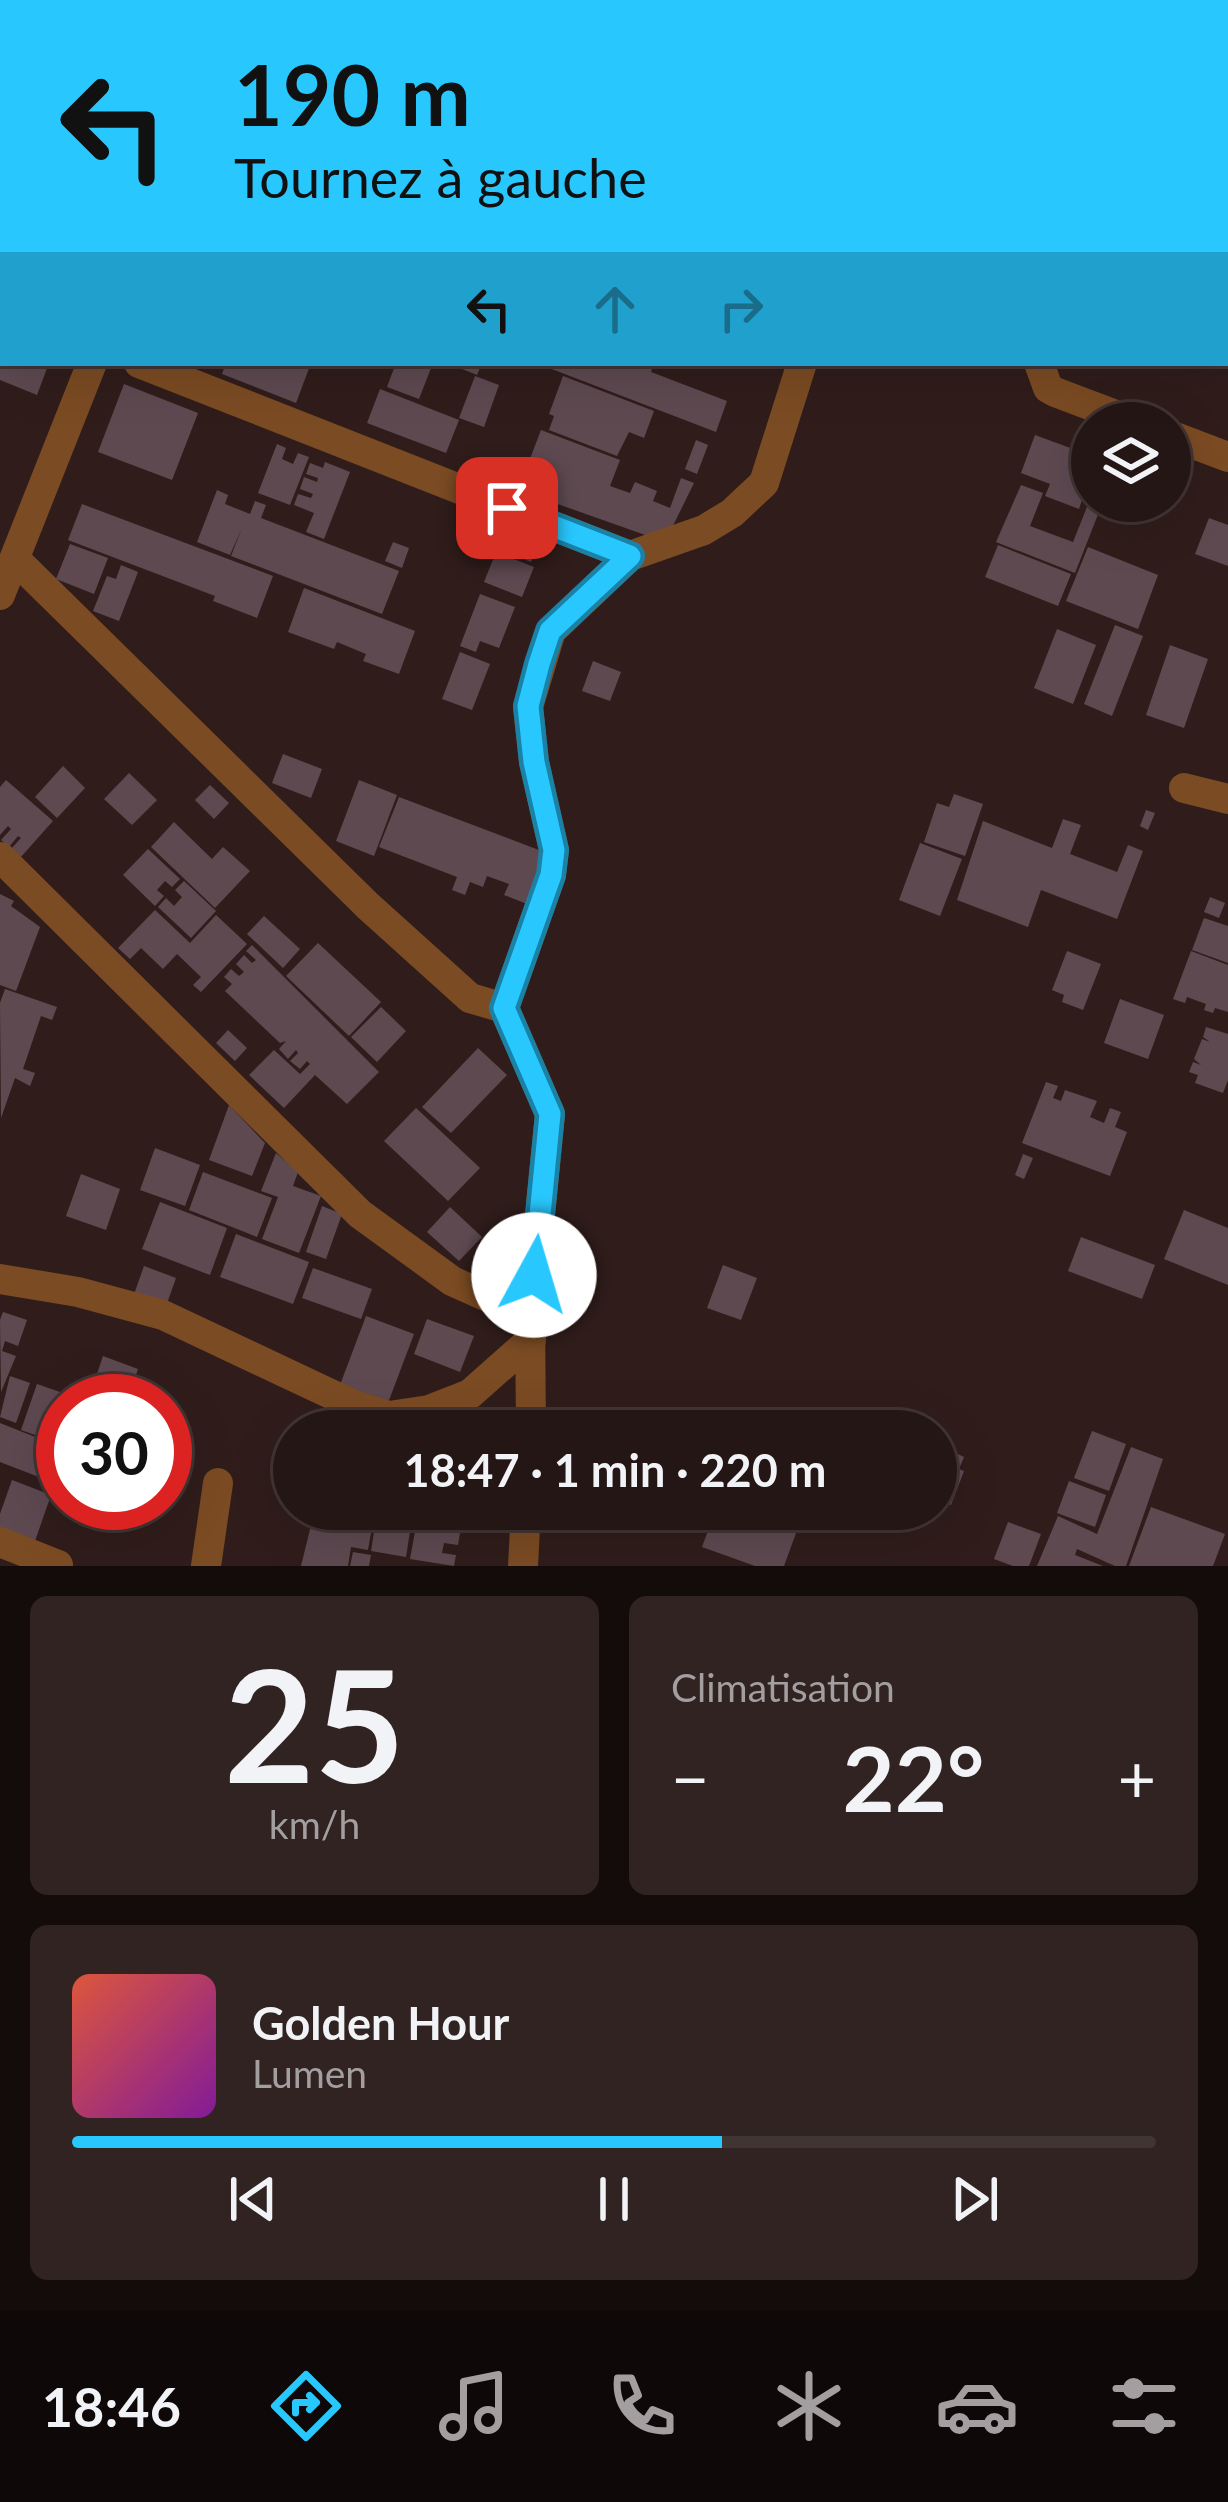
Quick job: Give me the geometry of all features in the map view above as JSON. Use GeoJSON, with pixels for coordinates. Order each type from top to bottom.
{"type":"FeatureCollection","features":[{"type":"Feature","properties":{"kind":"street"},"geometry":{"type":"LineString","coordinates":[[0,595],[91,366]]}},
{"type":"Feature","properties":{"kind":"street"},"geometry":{"type":"LineString","coordinates":[[147,366],[630,556]]}},
{"type":"Feature","properties":{"kind":"street"},"geometry":{"type":"LineString","coordinates":[[530,1410],[530,1328],[550,1114],[504,1008],[551,875],[554,850],[534,762],[528,706],[550,631],[630,556],[704,530],[732,513],[764,483],[801,366]]}},
{"type":"Feature","properties":{"kind":"street"},"geometry":{"type":"LineString","coordinates":[[1040,366],[1048,388],[1081,402]]}},
{"type":"Feature","properties":{"kind":"street"},"geometry":{"type":"LineString","coordinates":[[1191,443],[1228,457]]}},
{"type":"Feature","properties":{"kind":"street"},"geometry":{"type":"LineString","coordinates":[[16,560],[368,906],[470,998],[504,1008]]}},
{"type":"Feature","properties":{"kind":"street"},"geometry":{"type":"LineString","coordinates":[[1184,788],[1228,799]]}},
{"type":"Feature","properties":{"kind":"street"},"geometry":{"type":"LineString","coordinates":[[0,857],[360,1214],[452,1281],[530,1328]]}},
{"type":"Feature","properties":{"kind":"street"},"geometry":{"type":"LineString","coordinates":[[0,1279],[78,1292],[163,1316],[354,1406],[389,1416],[429,1410],[470,1394],[530,1328]]}},
{"type":"Feature","properties":{"kind":"street"},"geometry":{"type":"LineString","coordinates":[[206,1566],[218,1483]]}},
{"type":"Feature","properties":{"kind":"street"},"geometry":{"type":"LineString","coordinates":[[523,1566],[525,1530]]}},
{"type":"Feature","properties":{"kind":"street"},"geometry":{"type":"LineString","coordinates":[[0,1542],[58,1564]]}},
{"type":"Feature","properties":{"kind":"building"},"geometry":{"type":"Polygon","coordinates":[[[0,366],[48,366],[37,395],[0,380],[0,366]]]}},
{"type":"Feature","properties":{"kind":"building"},"geometry":{"type":"Polygon","coordinates":[[[225,366],[310,366],[296,403],[222,374],[225,366]]]}},
{"type":"Feature","properties":{"kind":"building"},"geometry":{"type":"Polygon","coordinates":[[[395,366],[432,366],[419,399],[387,387],[395,366]]]}},
{"type":"Feature","properties":{"kind":"building"},"geometry":{"type":"Polygon","coordinates":[[[454,366],[481,366],[477,375],[454,366]]]}},
{"type":"Feature","properties":{"kind":"building"},"geometry":{"type":"Polygon","coordinates":[[[544,366],[652,368],[651,372],[727,401],[716,432],[544,366]]]}},
{"type":"Feature","properties":{"kind":"building"},"geometry":{"type":"Polygon","coordinates":[[[475,376],[499,385],[484,427],[459,418],[475,376]]]}},
{"type":"Feature","properties":{"kind":"building"},"geometry":{"type":"Polygon","coordinates":[[[563,376],[654,411],[644,438],[629,432],[617,456],[549,430],[554,416],[549,414],[563,376]]]}},
{"type":"Feature","properties":{"kind":"building"},"geometry":{"type":"Polygon","coordinates":[[[124,384],[198,413],[172,480],[98,452],[124,384]]]}},
{"type":"Feature","properties":{"kind":"building"},"geometry":{"type":"Polygon","coordinates":[[[380,389],[459,420],[446,453],[367,423],[380,389]]]}},
{"type":"Feature","properties":{"kind":"building"},"geometry":{"type":"Polygon","coordinates":[[[541,430],[620,460],[610,486],[630,493],[635,482],[657,491],[653,501],[670,508],[681,478],[694,483],[665,542],[518,490],[541,430]]]}},
{"type":"Feature","properties":{"kind":"building"},"geometry":{"type":"Polygon","coordinates":[[[1035,435],[1071,448],[1071,506],[1045,496],[1050,484],[1021,473],[1035,435]]]}},
{"type":"Feature","properties":{"kind":"building"},"geometry":{"type":"Polygon","coordinates":[[[696,440],[708,445],[697,474],[685,469],[696,440]]]}},
{"type":"Feature","properties":{"kind":"building"},"geometry":{"type":"Polygon","coordinates":[[[277,444],[286,448],[282,459],[293,464],[298,453],[309,457],[290,505],[258,493],[277,444]]]}},
{"type":"Feature","properties":{"kind":"building"},"geometry":{"type":"Polygon","coordinates":[[[325,462],[350,472],[324,539],[306,532],[314,513],[294,505],[298,494],[311,498],[313,494],[300,489],[304,477],[317,482],[318,478],[306,474],[310,463],[323,468],[325,462]]]}},
{"type":"Feature","properties":{"kind":"building"},"geometry":{"type":"Polygon","coordinates":[[[1021,485],[1043,493],[1030,526],[1073,542],[1081,522],[1095,522],[1075,573],[996,542],[1021,485]]]}},
{"type":"Feature","properties":{"kind":"building"},"geometry":{"type":"Polygon","coordinates":[[[217,490],[228,495],[225,504],[250,514],[255,501],[266,505],[261,518],[399,571],[382,614],[231,556],[242,528],[230,555],[197,542],[217,490]]]}},
{"type":"Feature","properties":{"kind":"building"},"geometry":{"type":"Polygon","coordinates":[[[82,504],[273,576],[257,618],[213,601],[215,596],[68,540],[82,504]]]}},
{"type":"Feature","properties":{"kind":"building"},"geometry":{"type":"Polygon","coordinates":[[[1209,518],[1228,525],[1228,566],[1195,554],[1209,518]]]}},
{"type":"Feature","properties":{"kind":"building"},"geometry":{"type":"Polygon","coordinates":[[[504,526],[540,540],[531,562],[496,548],[504,526]]]}},
{"type":"Feature","properties":{"kind":"building"},"geometry":{"type":"Polygon","coordinates":[[[393,542],[409,548],[402,568],[385,561],[393,542]]]}},
{"type":"Feature","properties":{"kind":"building"},"geometry":{"type":"Polygon","coordinates":[[[70,544],[108,558],[94,594],[56,579],[70,544]]]}},
{"type":"Feature","properties":{"kind":"building"},"geometry":{"type":"Polygon","coordinates":[[[998,545],[1071,574],[1058,606],[985,577],[998,545]]]}},
{"type":"Feature","properties":{"kind":"building"},"geometry":{"type":"Polygon","coordinates":[[[1088,547],[1158,575],[1138,629],[1066,601],[1088,547]]]}},
{"type":"Feature","properties":{"kind":"building"},"geometry":{"type":"Polygon","coordinates":[[[496,552],[534,567],[522,597],[484,582],[496,552]]]}},
{"type":"Feature","properties":{"kind":"building"},"geometry":{"type":"Polygon","coordinates":[[[121,565],[138,572],[119,621],[93,611],[107,576],[116,579],[121,565]]]}},
{"type":"Feature","properties":{"kind":"building"},"geometry":{"type":"Polygon","coordinates":[[[304,588],[415,631],[399,674],[363,661],[366,654],[337,642],[334,649],[288,632],[304,588]]]}},
{"type":"Feature","properties":{"kind":"building"},"geometry":{"type":"Polygon","coordinates":[[[480,594],[515,607],[499,648],[480,641],[476,652],[460,646],[480,594]]]}},
{"type":"Feature","properties":{"kind":"building"},"geometry":{"type":"Polygon","coordinates":[[[1115,625],[1143,636],[1112,716],[1084,704],[1115,625]]]}},
{"type":"Feature","properties":{"kind":"building"},"geometry":{"type":"Polygon","coordinates":[[[1057,629],[1096,645],[1073,704],[1034,688],[1057,629]]]}},
{"type":"Feature","properties":{"kind":"building"},"geometry":{"type":"Polygon","coordinates":[[[1170,645],[1208,659],[1184,728],[1146,715],[1170,645]]]}},
{"type":"Feature","properties":{"kind":"building"},"geometry":{"type":"Polygon","coordinates":[[[460,652],[490,664],[472,710],[442,699],[460,652]]]}},
{"type":"Feature","properties":{"kind":"building"},"geometry":{"type":"Polygon","coordinates":[[[593,661],[621,672],[610,701],[582,691],[593,661]]]}},
{"type":"Feature","properties":{"kind":"building"},"geometry":{"type":"Polygon","coordinates":[[[283,754],[322,769],[311,798],[272,783],[283,754]]]}},
{"type":"Feature","properties":{"kind":"building"},"geometry":{"type":"Polygon","coordinates":[[[63,766],[85,788],[57,818],[35,797],[63,766]]]}},
{"type":"Feature","properties":{"kind":"building"},"geometry":{"type":"Polygon","coordinates":[[[129,773],[157,800],[132,825],[104,799],[129,773]]]}},
{"type":"Feature","properties":{"kind":"building"},"geometry":{"type":"Polygon","coordinates":[[[6,780],[53,821],[20,858],[10,850],[21,838],[9,847],[1,840],[11,829],[8,826],[0,835],[0,787],[6,780]]]}},
{"type":"Feature","properties":{"kind":"building"},"geometry":{"type":"Polygon","coordinates":[[[359,780],[397,795],[374,856],[336,841],[359,780]]]}},
{"type":"Feature","properties":{"kind":"building"},"geometry":{"type":"Polygon","coordinates":[[[210,785],[229,803],[214,819],[195,800],[210,785]]]}},
{"type":"Feature","properties":{"kind":"building"},"geometry":{"type":"Polygon","coordinates":[[[954,794],[983,804],[965,856],[924,842],[937,803],[949,807],[954,794]]]}},
{"type":"Feature","properties":{"kind":"building"},"geometry":{"type":"Polygon","coordinates":[[[399,797],[552,855],[532,906],[504,895],[509,884],[487,876],[483,887],[470,882],[465,895],[452,890],[457,877],[379,847],[399,797]]]}},
{"type":"Feature","properties":{"kind":"building"},"geometry":{"type":"Polygon","coordinates":[[[1146,810],[1155,813],[1148,830],[1140,826],[1146,810]]]}},
{"type":"Feature","properties":{"kind":"building"},"geometry":{"type":"Polygon","coordinates":[[[1063,819],[1081,825],[1070,854],[1117,872],[1128,845],[1143,851],[1117,919],[1041,890],[1028,927],[957,900],[983,821],[1052,848],[1063,819]]]}},
{"type":"Feature","properties":{"kind":"building"},"geometry":{"type":"Polygon","coordinates":[[[174,822],[212,859],[223,847],[250,871],[215,908],[151,847],[174,822]]]}},
{"type":"Feature","properties":{"kind":"building"},"geometry":{"type":"Polygon","coordinates":[[[920,843],[962,859],[940,916],[899,900],[920,843]]]}},
{"type":"Feature","properties":{"kind":"building"},"geometry":{"type":"Polygon","coordinates":[[[148,849],[180,879],[172,887],[165,881],[157,890],[164,896],[155,906],[123,875],[148,849]]]}},
{"type":"Feature","properties":{"kind":"building"},"geometry":{"type":"Polygon","coordinates":[[[184,881],[216,911],[191,938],[158,907],[166,898],[174,906],[182,897],[175,890],[184,881]]]}},
{"type":"Feature","properties":{"kind":"building"},"geometry":{"type":"Polygon","coordinates":[[[0,894],[40,927],[16,991],[0,985],[0,894]]]}},
{"type":"Feature","properties":{"kind":"building"},"geometry":{"type":"Polygon","coordinates":[[[1210,897],[1225,903],[1219,918],[1204,912],[1210,897]]]}},
{"type":"Feature","properties":{"kind":"building"},"geometry":{"type":"Polygon","coordinates":[[[155,910],[190,943],[216,915],[247,944],[201,992],[193,985],[201,977],[177,954],[163,969],[141,948],[130,959],[118,948],[155,910]]]}},
{"type":"Feature","properties":{"kind":"building"},"geometry":{"type":"Polygon","coordinates":[[[264,916],[300,949],[283,968],[247,934],[264,916]]]}},
{"type":"Feature","properties":{"kind":"building"},"geometry":{"type":"Polygon","coordinates":[[[1204,918],[1228,926],[1228,963],[1192,950],[1204,918]]]}},
{"type":"Feature","properties":{"kind":"building"},"geometry":{"type":"Polygon","coordinates":[[[318,943],[381,1002],[349,1036],[286,976],[318,943]]]}},
{"type":"Feature","properties":{"kind":"building"},"geometry":{"type":"Polygon","coordinates":[[[252,945],[379,1072],[347,1104],[315,1075],[284,1108],[249,1075],[274,1050],[300,1074],[310,1064],[307,1061],[300,1069],[290,1061],[296,1050],[288,1059],[279,1049],[286,1041],[280,1043],[225,991],[232,984],[224,977],[231,969],[239,976],[244,972],[236,964],[244,955],[252,963],[256,960],[246,951],[252,945]]]}},
{"type":"Feature","properties":{"kind":"building"},"geometry":{"type":"Polygon","coordinates":[[[1067,951],[1101,964],[1083,1010],[1062,1002],[1064,995],[1052,990],[1067,951]]]}},
{"type":"Feature","properties":{"kind":"building"},"geometry":{"type":"Polygon","coordinates":[[[1191,951],[1228,965],[1228,1012],[1204,1010],[1206,1004],[1187,997],[1185,1003],[1173,999],[1191,951]]]}},
{"type":"Feature","properties":{"kind":"building"},"geometry":{"type":"Polygon","coordinates":[[[5,989],[57,1007],[52,1020],[41,1016],[23,1069],[35,1073],[30,1086],[15,1078],[1,1118],[0,1003],[5,989]]]}},
{"type":"Feature","properties":{"kind":"building"},"geometry":{"type":"Polygon","coordinates":[[[1120,999],[1164,1015],[1148,1059],[1104,1043],[1120,999]]]}},
{"type":"Feature","properties":{"kind":"building"},"geometry":{"type":"Polygon","coordinates":[[[381,1007],[406,1031],[377,1062],[351,1037],[381,1007]]]}},
{"type":"Feature","properties":{"kind":"building"},"geometry":{"type":"Polygon","coordinates":[[[1206,1027],[1228,1034],[1228,1080],[1223,1093],[1195,1083],[1198,1075],[1189,1072],[1193,1062],[1201,1065],[1194,1059],[1202,1039],[1210,1042],[1203,1037],[1206,1027]]]}},
{"type":"Feature","properties":{"kind":"building"},"geometry":{"type":"Polygon","coordinates":[[[228,1030],[247,1048],[235,1061],[216,1043],[228,1030]]]}},
{"type":"Feature","properties":{"kind":"building"},"geometry":{"type":"Polygon","coordinates":[[[478,1048],[507,1075],[451,1133],[422,1107],[478,1048]]]}},
{"type":"Feature","properties":{"kind":"building"},"geometry":{"type":"Polygon","coordinates":[[[1046,1082],[1058,1086],[1053,1098],[1061,1101],[1065,1090],[1097,1101],[1090,1117],[1104,1123],[1110,1108],[1121,1112],[1115,1127],[1127,1132],[1110,1176],[1022,1143],[1046,1082]]]}},
{"type":"Feature","properties":{"kind":"building"},"geometry":{"type":"Polygon","coordinates":[[[229,1105],[265,1143],[252,1176],[209,1160],[229,1105]]]}},
{"type":"Feature","properties":{"kind":"building"},"geometry":{"type":"Polygon","coordinates":[[[416,1108],[480,1168],[448,1201],[384,1141],[416,1108]]]}},
{"type":"Feature","properties":{"kind":"building"},"geometry":{"type":"Polygon","coordinates":[[[155,1148],[200,1165],[185,1206],[140,1190],[155,1148]]]}},
{"type":"Feature","properties":{"kind":"building"},"geometry":{"type":"Polygon","coordinates":[[[276,1153],[298,1172],[293,1186],[321,1196],[299,1253],[262,1239],[278,1197],[261,1191],[276,1153]]]}},
{"type":"Feature","properties":{"kind":"building"},"geometry":{"type":"Polygon","coordinates":[[[1023,1154],[1033,1158],[1024,1179],[1015,1175],[1023,1154]]]}},
{"type":"Feature","properties":{"kind":"building"},"geometry":{"type":"Polygon","coordinates":[[[203,1172],[272,1198],[257,1237],[189,1210],[203,1172]]]}},
{"type":"Feature","properties":{"kind":"building"},"geometry":{"type":"Polygon","coordinates":[[[81,1174],[120,1189],[106,1230],[66,1216],[81,1174]]]}},
{"type":"Feature","properties":{"kind":"building"},"geometry":{"type":"Polygon","coordinates":[[[160,1202],[227,1228],[210,1275],[142,1249],[160,1202]]]}},
{"type":"Feature","properties":{"kind":"building"},"geometry":{"type":"Polygon","coordinates":[[[322,1206],[342,1214],[326,1259],[306,1252],[322,1206]]]}},
{"type":"Feature","properties":{"kind":"building"},"geometry":{"type":"Polygon","coordinates":[[[450,1207],[482,1237],[459,1261],[427,1232],[450,1207]]]}},
{"type":"Feature","properties":{"kind":"building"},"geometry":{"type":"Polygon","coordinates":[[[1184,1210],[1228,1228],[1228,1285],[1164,1259],[1184,1210]]]}},
{"type":"Feature","properties":{"kind":"building"},"geometry":{"type":"Polygon","coordinates":[[[236,1234],[309,1262],[293,1304],[220,1277],[236,1234]]]}},
{"type":"Feature","properties":{"kind":"building"},"geometry":{"type":"Polygon","coordinates":[[[1081,1237],[1155,1265],[1142,1299],[1068,1271],[1081,1237]]]}},
{"type":"Feature","properties":{"kind":"building"},"geometry":{"type":"Polygon","coordinates":[[[723,1265],[757,1278],[741,1320],[707,1308],[723,1265]]]}},
{"type":"Feature","properties":{"kind":"building"},"geometry":{"type":"Polygon","coordinates":[[[144,1266],[176,1278],[165,1309],[133,1297],[144,1266]]]}},
{"type":"Feature","properties":{"kind":"building"},"geometry":{"type":"Polygon","coordinates":[[[313,1268],[372,1289],[361,1319],[302,1298],[313,1268]]]}},
{"type":"Feature","properties":{"kind":"building"},"geometry":{"type":"Polygon","coordinates":[[[3,1312],[27,1320],[18,1346],[5,1341],[2,1351],[16,1356],[1,1392],[0,1320],[3,1312]]]}},
{"type":"Feature","properties":{"kind":"building"},"geometry":{"type":"Polygon","coordinates":[[[366,1316],[414,1334],[388,1403],[340,1385],[366,1316]]]}},
{"type":"Feature","properties":{"kind":"building"},"geometry":{"type":"Polygon","coordinates":[[[427,1319],[474,1336],[460,1372],[414,1354],[427,1319]]]}},
{"type":"Feature","properties":{"kind":"building"},"geometry":{"type":"Polygon","coordinates":[[[103,1356],[138,1369],[136,1374],[97,1374],[103,1356]]]}},
{"type":"Feature","properties":{"kind":"building"},"geometry":{"type":"Polygon","coordinates":[[[10,1376],[30,1383],[16,1423],[0,1417],[10,1376]]]}},
{"type":"Feature","properties":{"kind":"building"},"geometry":{"type":"Polygon","coordinates":[[[36,1387],[36,1435],[21,1430],[36,1387]]]}},
{"type":"Feature","properties":{"kind":"building"},"geometry":{"type":"Polygon","coordinates":[[[0,1423],[36,1437],[36,1476],[0,1462],[0,1423]]]}},
{"type":"Feature","properties":{"kind":"building"},"geometry":{"type":"Polygon","coordinates":[[[1092,1431],[1126,1444],[1109,1491],[1074,1478],[1092,1431]]]}},
{"type":"Feature","properties":{"kind":"building"},"geometry":{"type":"Polygon","coordinates":[[[1131,1447],[1163,1459],[1126,1566],[1115,1566],[1077,1549],[1075,1555],[1103,1566],[1037,1566],[1058,1516],[1097,1534],[1131,1447]]]}},
{"type":"Feature","properties":{"kind":"building"},"geometry":{"type":"Polygon","coordinates":[[[957,1454],[964,1457],[959,1469],[964,1471],[957,1489],[957,1454]]]}},
{"type":"Feature","properties":{"kind":"building"},"geometry":{"type":"Polygon","coordinates":[[[12,1480],[36,1489],[39,1530],[34,1544],[0,1532],[0,1514],[12,1480]]]}},
{"type":"Feature","properties":{"kind":"building"},"geometry":{"type":"Polygon","coordinates":[[[1069,1481],[1106,1495],[1095,1527],[1057,1513],[1069,1481]]]}},
{"type":"Feature","properties":{"kind":"building"},"geometry":{"type":"Polygon","coordinates":[[[1151,1507],[1225,1534],[1213,1566],[1129,1566],[1151,1507]]]}},
{"type":"Feature","properties":{"kind":"building"},"geometry":{"type":"Polygon","coordinates":[[[1008,1522],[1041,1534],[1029,1566],[994,1559],[1008,1522]]]}},
{"type":"Feature","properties":{"kind":"building"},"geometry":{"type":"Polygon","coordinates":[[[310,1530],[371,1530],[368,1550],[351,1547],[348,1566],[301,1566],[310,1530]]]}},
{"type":"Feature","properties":{"kind":"building"},"geometry":{"type":"Polygon","coordinates":[[[374,1530],[410,1530],[406,1557],[371,1551],[374,1530]]]}},
{"type":"Feature","properties":{"kind":"building"},"geometry":{"type":"Polygon","coordinates":[[[415,1530],[460,1533],[458,1545],[444,1543],[442,1553],[456,1555],[454,1566],[410,1559],[415,1530]]]}},
{"type":"Feature","properties":{"kind":"building"},"geometry":{"type":"Polygon","coordinates":[[[708,1530],[797,1530],[784,1566],[755,1566],[702,1547],[708,1530]]]}},
{"type":"Feature","properties":{"kind":"building"},"geometry":{"type":"Polygon","coordinates":[[[353,1552],[371,1555],[369,1566],[350,1566],[353,1552]]]}},
{"type":"Feature","properties":{"kind":"route"},"geometry":{"type":"LineString","coordinates":[[507,508],[630,556],[550,631],[528,706],[534,762],[554,850],[551,875],[504,1008],[550,1114],[534,1275]]}}]}
